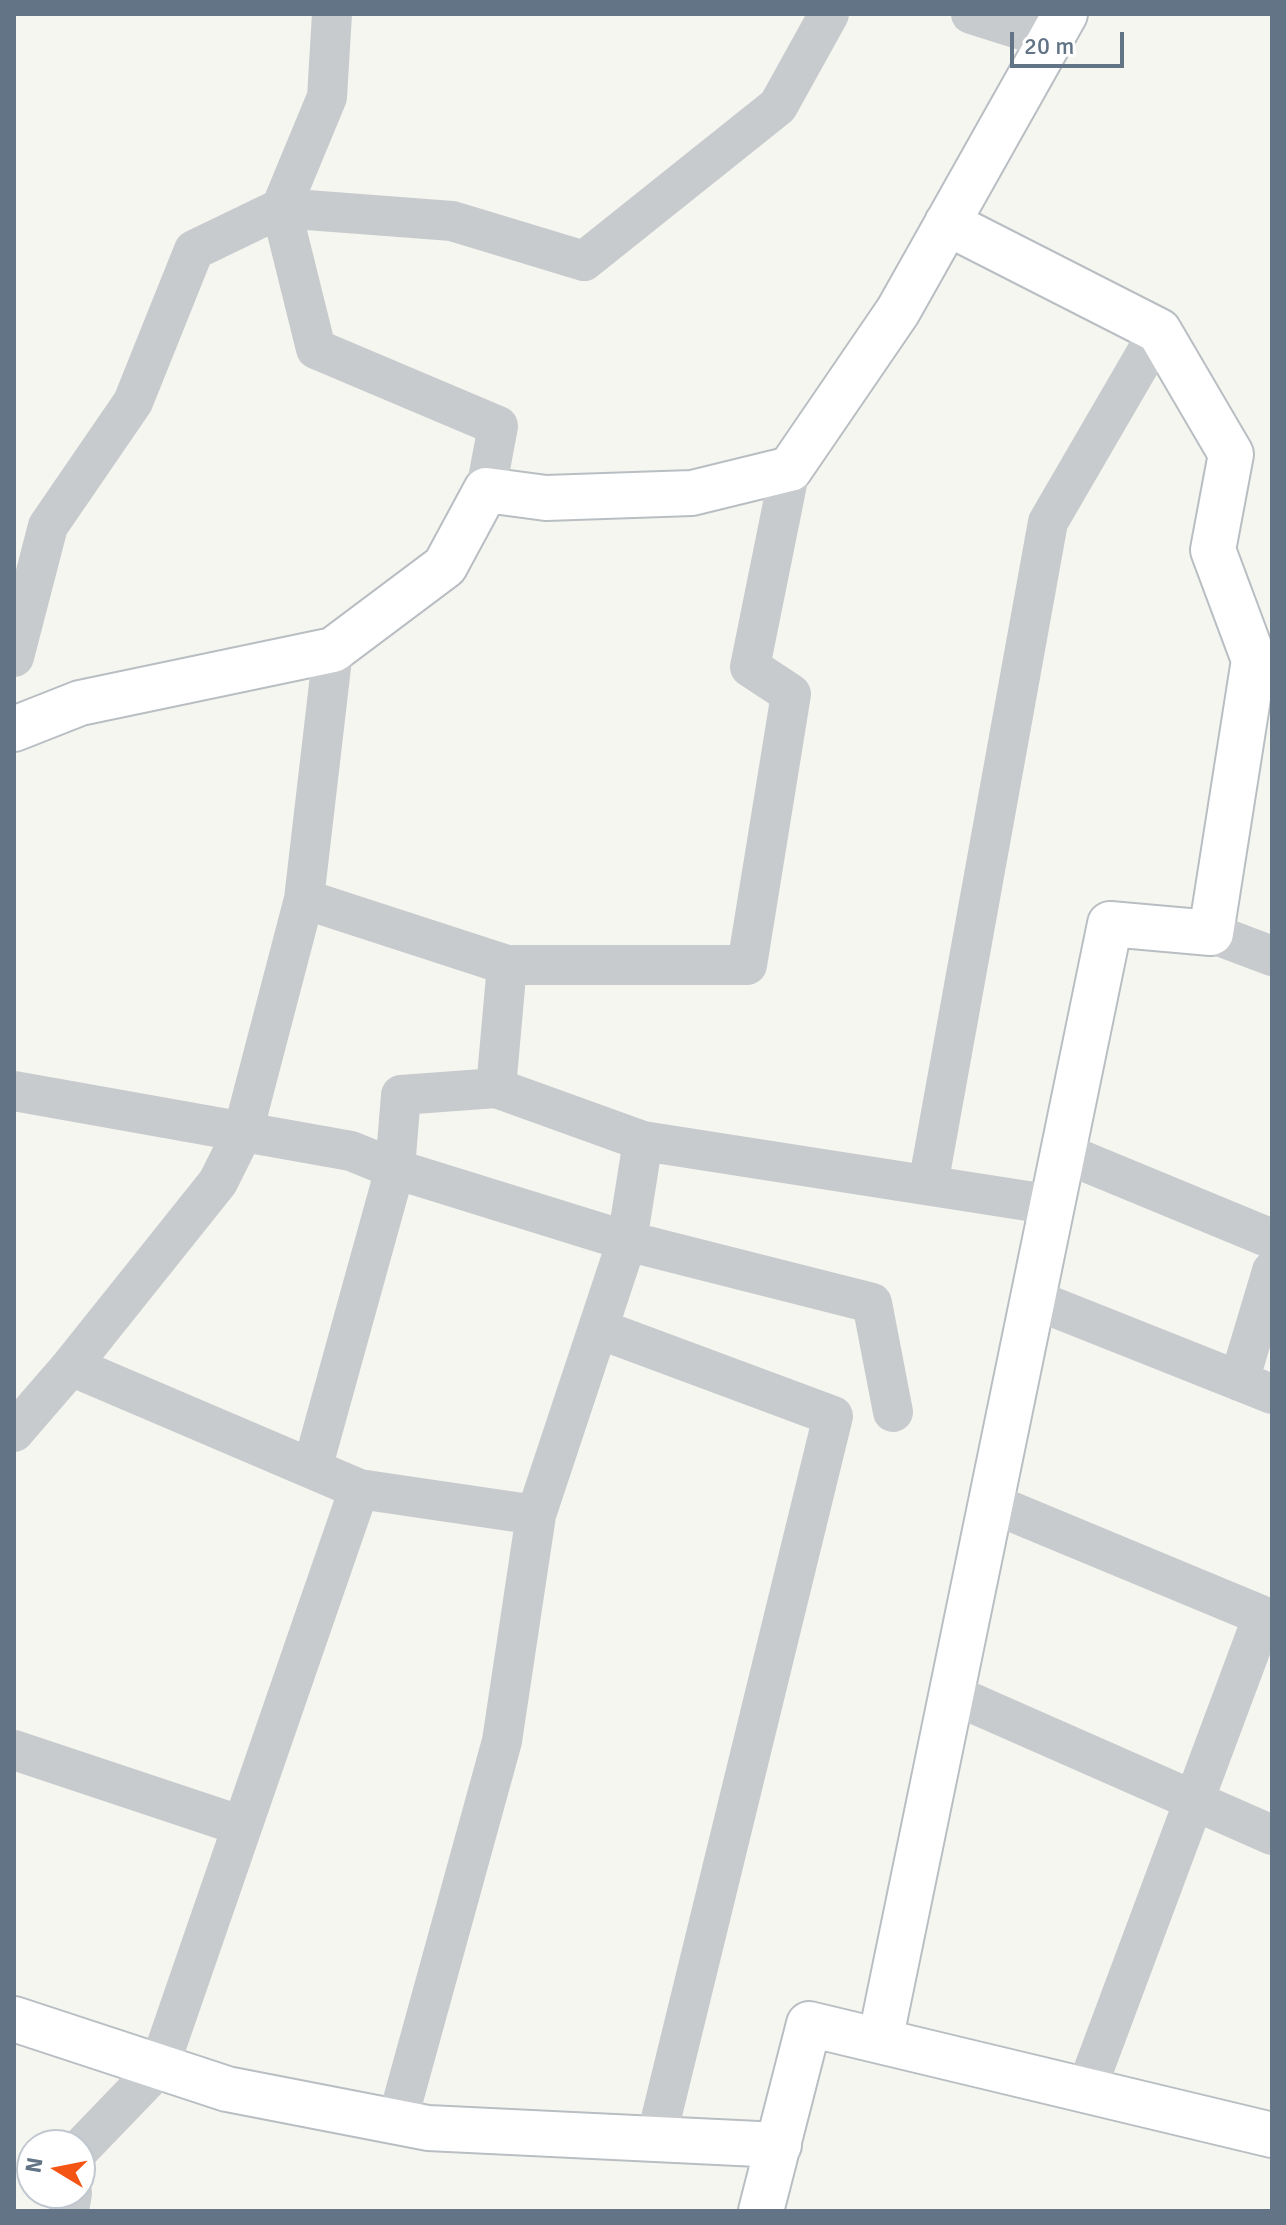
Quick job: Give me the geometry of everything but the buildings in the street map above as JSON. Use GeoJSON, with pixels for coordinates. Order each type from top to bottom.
{"type":"FeatureCollection","features":[{"type":"Feature","properties":{"kind":"street"},"geometry":{"type":"LineString","coordinates":[[14,729],[80,703],[333,650],[445,566],[486,490],[498,426],[316,349],[281,208],[327,97],[332,14]]}},
{"type":"Feature","properties":{"kind":"street"},"geometry":{"type":"LineString","coordinates":[[14,657],[48,526],[133,402],[194,250],[281,208],[452,221],[584,261],[778,106],[829,14]]}},
{"type":"Feature","properties":{"kind":"street"},"geometry":{"type":"LineString","coordinates":[[304,899],[507,965],[747,965],[791,694],[750,667],[790,469],[898,311],[1058,27],[971,14]]}},
{"type":"Feature","properties":{"kind":"street"},"geometry":{"type":"LineString","coordinates":[[947,223],[1159,331],[1231,454],[1213,550],[1254,660],[1211,933]]}},
{"type":"Feature","properties":{"kind":"street"},"geometry":{"type":"LineString","coordinates":[[928,1185],[1048,522],[1159,331]]}},
{"type":"Feature","properties":{"kind":"street"},"geometry":{"type":"LineString","coordinates":[[486,490],[546,498],[692,493],[790,469]]}},
{"type":"Feature","properties":{"kind":"street"},"geometry":{"type":"LineString","coordinates":[[14,1432],[71,1366],[218,1182],[243,1132],[304,899],[333,650]]}},
{"type":"Feature","properties":{"kind":"street"},"geometry":{"type":"LineString","coordinates":[[880,2041],[1110,924],[1211,933],[1272,956]]}},
{"type":"Feature","properties":{"kind":"street"},"geometry":{"type":"LineString","coordinates":[[496,1088],[507,965]]}},
{"type":"Feature","properties":{"kind":"street"},"geometry":{"type":"LineString","coordinates":[[312,1469],[395,1169],[401,1095],[496,1088],[643,1141],[1053,1205]]}},
{"type":"Feature","properties":{"kind":"street"},"geometry":{"type":"LineString","coordinates":[[14,1091],[351,1151],[395,1169],[627,1241],[872,1303],[893,1412]]}},
{"type":"Feature","properties":{"kind":"street"},"geometry":{"type":"LineString","coordinates":[[397,2122],[502,1741],[536,1515],[627,1241],[643,1141]]}},
{"type":"Feature","properties":{"kind":"street"},"geometry":{"type":"LineString","coordinates":[[1064,1153],[1272,1239]]}},
{"type":"Feature","properties":{"kind":"street"},"geometry":{"type":"LineString","coordinates":[[1033,1299],[1256,1387],[1272,1271]]}},
{"type":"Feature","properties":{"kind":"street"},"geometry":{"type":"LineString","coordinates":[[599,1329],[833,1416],[656,2139]]}},
{"type":"Feature","properties":{"kind":"street"},"geometry":{"type":"LineString","coordinates":[[71,1366],[359,1489],[536,1515]]}},
{"type":"Feature","properties":{"kind":"street"},"geometry":{"type":"LineString","coordinates":[[96,2132],[159,2067],[359,1489]]}},
{"type":"Feature","properties":{"kind":"street"},"geometry":{"type":"LineString","coordinates":[[991,1503],[1268,1618],[1195,1800],[1086,2090]]}},
{"type":"Feature","properties":{"kind":"street"},"geometry":{"type":"LineString","coordinates":[[952,1694],[1272,1835]]}},
{"type":"Feature","properties":{"kind":"street"},"geometry":{"type":"LineString","coordinates":[[14,1750],[242,1826]]}},
{"type":"Feature","properties":{"kind":"street"},"geometry":{"type":"LineString","coordinates":[[14,2019],[227,2089],[428,2128],[779,2145]]}},
{"type":"Feature","properties":{"kind":"street"},"geometry":{"type":"LineString","coordinates":[[761,2211],[809,2024],[1272,2135]]}}]}
